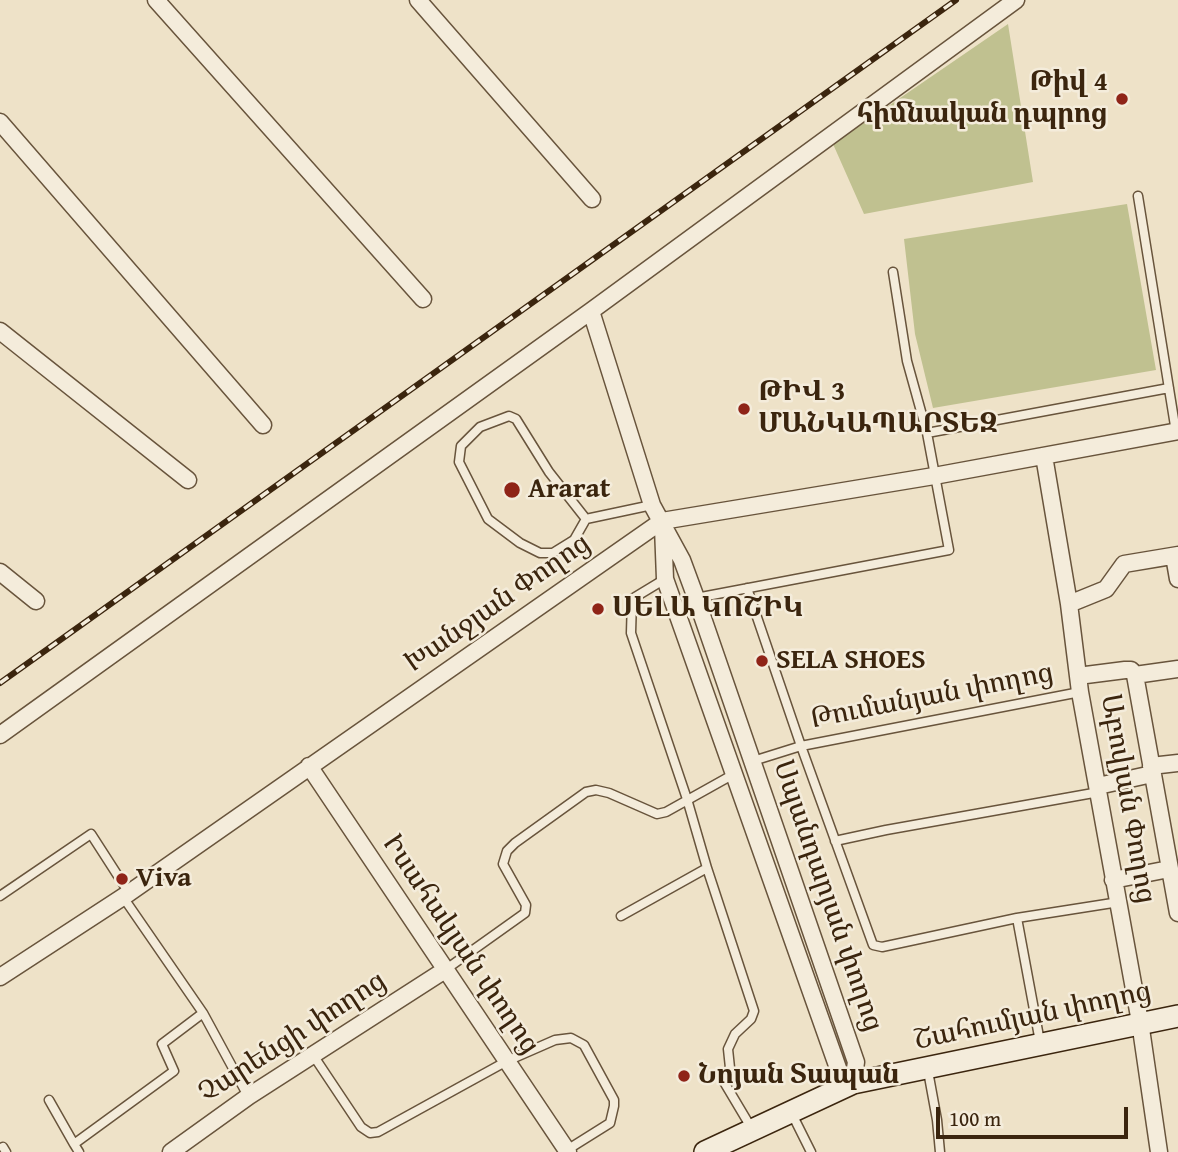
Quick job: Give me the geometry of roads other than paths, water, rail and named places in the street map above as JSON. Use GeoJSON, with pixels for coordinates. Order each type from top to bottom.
{"type":"FeatureCollection","features":[{"type":"Feature","properties":{"kind":"main road","name":"Շահումյան փողոց"},"geometry":{"type":"LineString","coordinates":[[705,1152],[853,1083],[1178,1016]]}},
{"type":"Feature","properties":{"kind":"street"},"geometry":{"type":"LineString","coordinates":[[156,0],[423,299]]}},
{"type":"Feature","properties":{"kind":"street"},"geometry":{"type":"LineString","coordinates":[[418,0],[592,199]]}},
{"type":"Feature","properties":{"kind":"street"},"geometry":{"type":"LineString","coordinates":[[0,735],[591,311],[1016,0]]}},
{"type":"Feature","properties":{"kind":"street"},"geometry":{"type":"LineString","coordinates":[[0,122],[263,425]]}},
{"type":"Feature","properties":{"kind":"street"},"geometry":{"type":"LineString","coordinates":[[591,311],[653,505],[662,521]]}},
{"type":"Feature","properties":{"kind":"street"},"geometry":{"type":"LineString","coordinates":[[0,331],[188,480]]}},
{"type":"Feature","properties":{"kind":"street","name":"Խանջյան Փողոց"},"geometry":{"type":"LineString","coordinates":[[0,977],[126,895],[662,521],[934,476],[1177,431]]}},
{"type":"Feature","properties":{"kind":"street","name":"Աբովյան Փողոց"},"geometry":{"type":"LineString","coordinates":[[1044,456],[1069,604],[1079,684],[1140,1022],[1158,1152]]}},
{"type":"Feature","properties":{"kind":"street","name":"Սպանդարյան փողոց"},"geometry":{"type":"LineString","coordinates":[[662,521],[665,579],[839,1072],[853,1083]]}},
{"type":"Feature","properties":{"kind":"street","name":"Սպանդարյան փողոց"},"geometry":{"type":"LineString","coordinates":[[662,521],[682,560],[696,598],[856,1062],[853,1083]]}},
{"type":"Feature","properties":{"kind":"street"},"geometry":{"type":"LineString","coordinates":[[1069,604],[1106,589],[1124,564],[1176,556],[1178,579]]}},
{"type":"Feature","properties":{"kind":"street"},"geometry":{"type":"LineString","coordinates":[[0,572],[37,601]]}},
{"type":"Feature","properties":{"kind":"street"},"geometry":{"type":"LineString","coordinates":[[1135,675],[1178,669]]}},
{"type":"Feature","properties":{"kind":"street"},"geometry":{"type":"LineString","coordinates":[[1079,684],[1125,670],[1131,670],[1135,675],[1178,913]]}},
{"type":"Feature","properties":{"kind":"street"},"geometry":{"type":"LineString","coordinates":[[1099,789],[1178,763]]}},
{"type":"Feature","properties":{"kind":"street","name":"Իսահակյան փողոց"},"geometry":{"type":"LineString","coordinates":[[309,766],[567,1151]]}},
{"type":"Feature","properties":{"kind":"street"},"geometry":{"type":"LineString","coordinates":[[1113,880],[1168,869]]}},
{"type":"Feature","properties":{"kind":"street","name":"Չարենցի փողոց"},"geometry":{"type":"LineString","coordinates":[[171,1152],[248,1096],[445,970]]}},
{"type":"Feature","properties":{"kind":"lane"},"geometry":{"type":"LineString","coordinates":[[1138,196],[1177,431]]}},
{"type":"Feature","properties":{"kind":"lane"},"geometry":{"type":"LineString","coordinates":[[696,598],[948,550],[927,433],[907,361],[893,272]]}},
{"type":"Feature","properties":{"kind":"lane"},"geometry":{"type":"LineString","coordinates":[[927,433],[1168,388]]}},
{"type":"Feature","properties":{"kind":"lane"},"geometry":{"type":"LineString","coordinates":[[586,519],[549,472],[516,419],[502,417],[480,427],[461,446],[459,462],[488,519],[520,543],[540,553],[553,553],[574,540],[586,519],[653,505]]}},
{"type":"Feature","properties":{"kind":"lane"},"geometry":{"type":"LineString","coordinates":[[665,579],[632,599],[631,633],[754,1011],[728,1049],[730,1068],[724,1082],[752,1129]]}},
{"type":"Feature","properties":{"kind":"lane"},"geometry":{"type":"LineString","coordinates":[[747,588],[873,944],[877,947],[1017,918],[1119,902]]}},
{"type":"Feature","properties":{"kind":"lane","name":"Թումանյան փողոց"},"geometry":{"type":"LineString","coordinates":[[753,761],[801,746],[1079,684]]}},
{"type":"Feature","properties":{"kind":"lane"},"geometry":{"type":"LineString","coordinates":[[445,970],[525,913],[526,905],[503,864],[507,851],[586,792],[596,790],[609,793],[657,814],[666,812],[734,774]]}},
{"type":"Feature","properties":{"kind":"lane"},"geometry":{"type":"LineString","coordinates":[[835,841],[1099,789]]}},
{"type":"Feature","properties":{"kind":"lane"},"geometry":{"type":"LineString","coordinates":[[0,896],[91,834],[126,895],[203,1013],[248,1096]]}},
{"type":"Feature","properties":{"kind":"lane"},"geometry":{"type":"LineString","coordinates":[[621,916],[707,868]]}},
{"type":"Feature","properties":{"kind":"lane"},"geometry":{"type":"LineString","coordinates":[[1017,918],[1041,1044]]}},
{"type":"Feature","properties":{"kind":"lane"},"geometry":{"type":"LineString","coordinates":[[50,1100],[77,1148],[174,1071],[162,1044],[203,1013]]}},
{"type":"Feature","properties":{"kind":"lane"},"geometry":{"type":"LineString","coordinates":[[313,1055],[361,1127],[370,1133],[378,1132],[507,1061],[555,1040],[571,1038],[584,1045],[614,1100],[614,1106],[610,1123],[567,1151]]}},
{"type":"Feature","properties":{"kind":"lane"},"geometry":{"type":"LineString","coordinates":[[927,1068],[940,1152]]}},
{"type":"Feature","properties":{"kind":"lane"},"geometry":{"type":"LineString","coordinates":[[791,1111],[811,1152]]}},
{"type":"Feature","properties":{"kind":"railway"},"geometry":{"type":"LineString","coordinates":[[0,683],[956,0]]}},
{"type":"Feature","properties":{"kind":"place","name":"Թիվ 4 հիմնական դպրոց"},"geometry":{"type":"Point","coordinates":[1122,99]}},
{"type":"Feature","properties":{"kind":"place","name":"ԹԻՎ 3 ՄԱՆԿԱՊԱՐՏԵԶ"},"geometry":{"type":"Point","coordinates":[744,409]}},
{"type":"Feature","properties":{"kind":"place","name":"Ararat"},"geometry":{"type":"Point","coordinates":[512,490]}},
{"type":"Feature","properties":{"kind":"place","name":"ՍԵԼԱ ԿՈՇԻԿ"},"geometry":{"type":"Point","coordinates":[598,609]}},
{"type":"Feature","properties":{"kind":"place","name":"SELA SHOES"},"geometry":{"type":"Point","coordinates":[762,661]}},
{"type":"Feature","properties":{"kind":"place","name":"Viva"},"geometry":{"type":"Point","coordinates":[122,879]}},
{"type":"Feature","properties":{"kind":"place","name":"Նոյան Տապան"},"geometry":{"type":"Point","coordinates":[684,1076]}}]}
